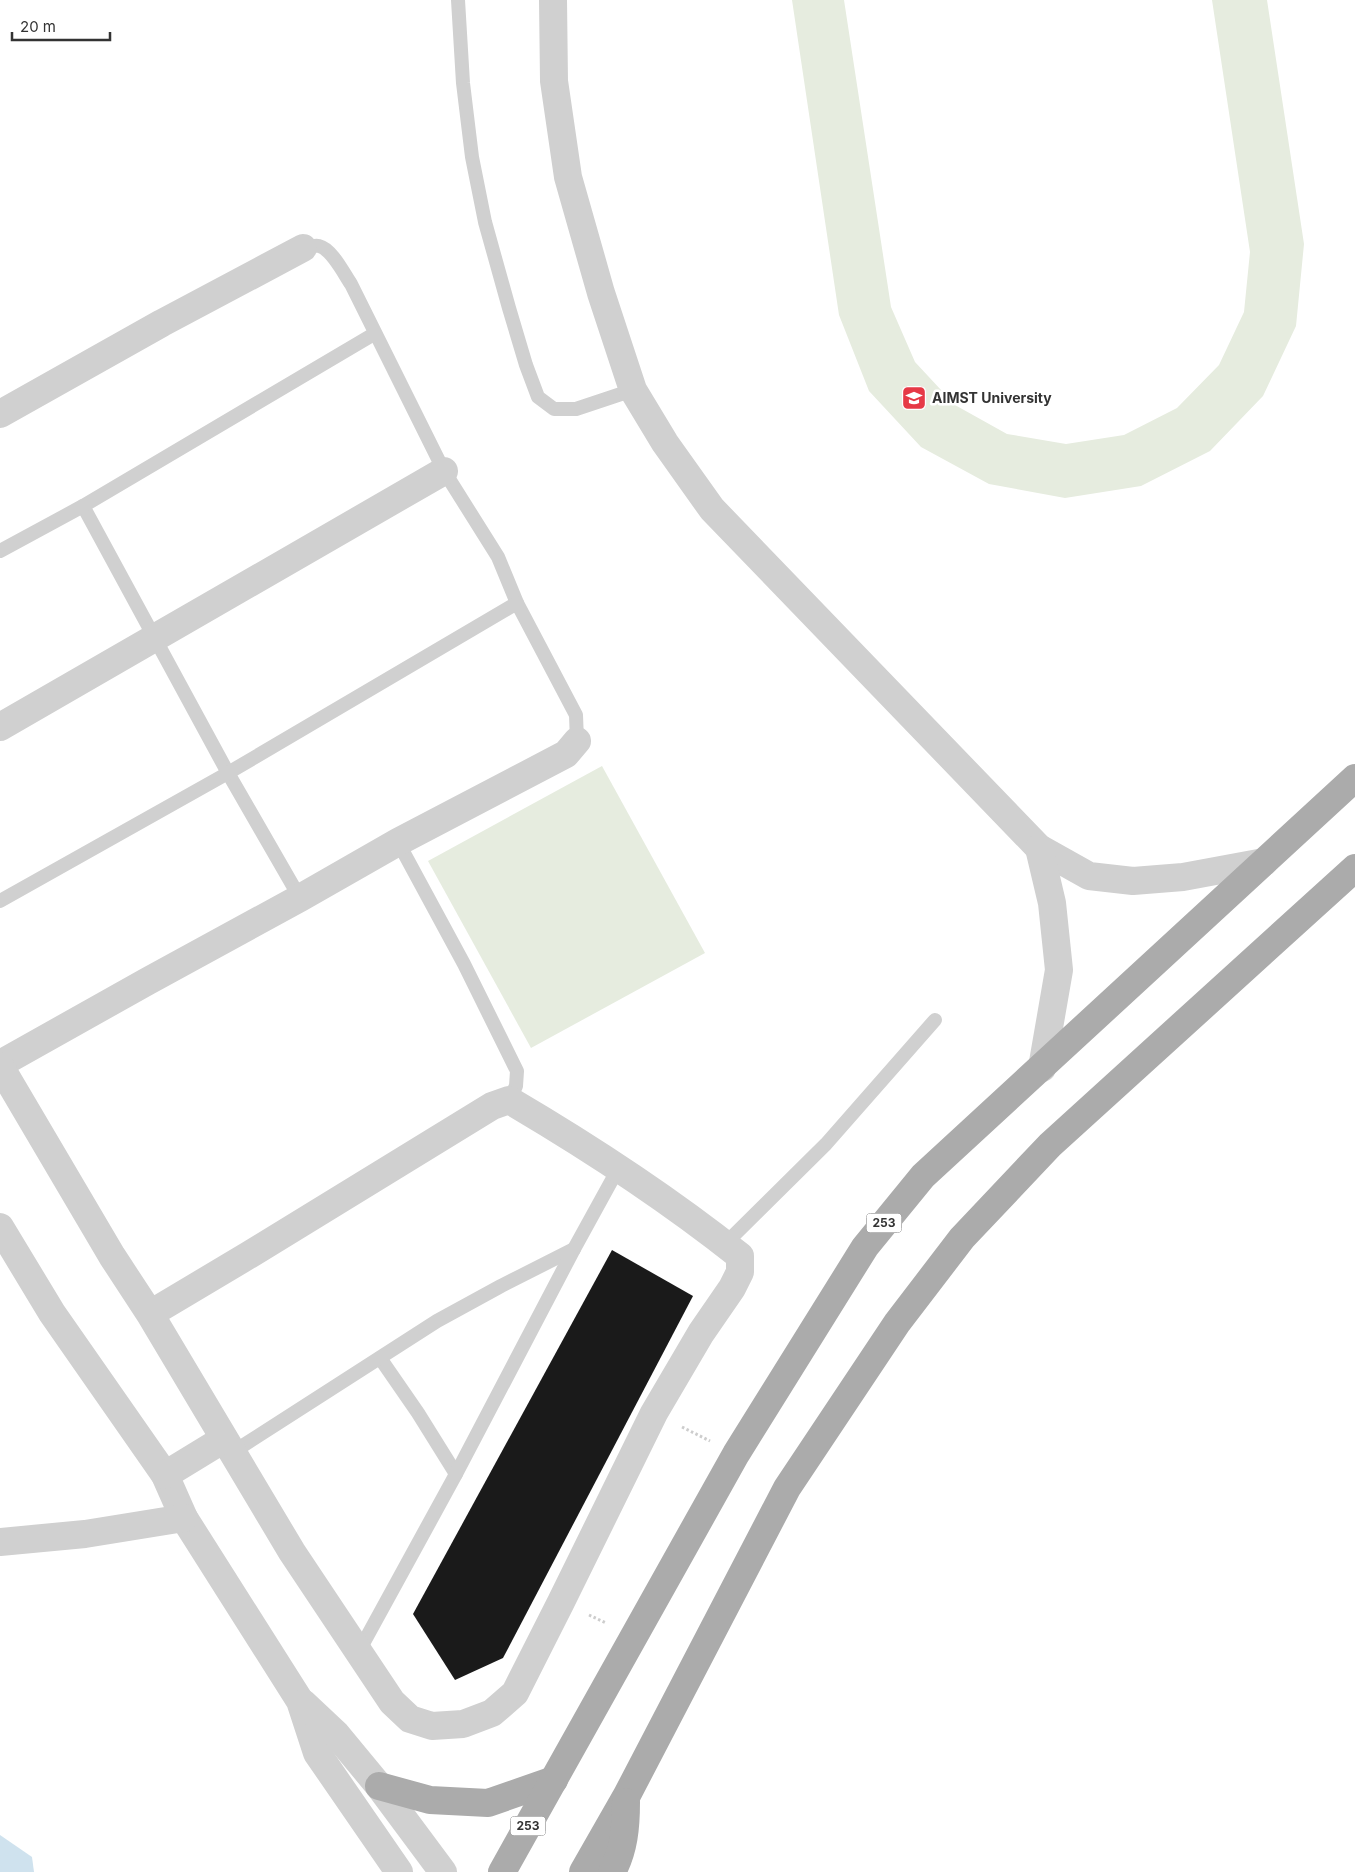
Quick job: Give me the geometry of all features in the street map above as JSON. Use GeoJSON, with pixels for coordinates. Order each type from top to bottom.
{"type":"FeatureCollection","features":[{"type":"Feature","properties":{"kind":"main road","name":"253"},"geometry":{"type":"LineString","coordinates":[[502,1872],[736,1454],[865,1247],[924,1176],[1355,778]]}},
{"type":"Feature","properties":{"kind":"main road"},"geometry":{"type":"LineString","coordinates":[[583,1872],[626,1795],[787,1488],[897,1323],[962,1238],[1050,1145],[1355,868]]}},
{"type":"Feature","properties":{"kind":"main road"},"geometry":{"type":"LineString","coordinates":[[379,1786],[430,1800],[488,1803],[554,1780]]}},
{"type":"Feature","properties":{"kind":"main road"},"geometry":{"type":"LineString","coordinates":[[612,1872],[619,1858],[626,1828],[626,1795]]}},
{"type":"Feature","properties":{"kind":"street"},"geometry":{"type":"LineString","coordinates":[[553,0],[554,80],[568,177],[601,293],[632,390],[665,443],[712,509],[1039,848],[1089,876],[1133,880],[1184,878],[1264,862]]}},
{"type":"Feature","properties":{"kind":"street"},"geometry":{"type":"LineString","coordinates":[[0,414],[162,323],[303,248]]}},
{"type":"Feature","properties":{"kind":"street"},"geometry":{"type":"LineString","coordinates":[[0,727],[444,471]]}},
{"type":"Feature","properties":{"kind":"street"},"geometry":{"type":"LineString","coordinates":[[150,1314],[250,1255],[492,1106],[509,1100],[566,1134],[671,1204],[740,1256],[740,1272],[732,1288],[701,1332],[654,1413],[562,1602],[515,1693],[492,1713],[463,1724],[432,1726],[410,1718],[392,1702],[292,1552],[150,1314],[112,1256],[0,1065],[148,980],[300,898],[398,842],[566,754],[577,741]]}},
{"type":"Feature","properties":{"kind":"street"},"geometry":{"type":"LineString","coordinates":[[1039,848],[1052,903],[1059,970],[1042,1068]]}},
{"type":"Feature","properties":{"kind":"street"},"geometry":{"type":"LineString","coordinates":[[0,1228],[52,1313],[165,1475],[184,1518],[300,1701],[317,1753],[399,1872]]}},
{"type":"Feature","properties":{"kind":"street"},"geometry":{"type":"LineString","coordinates":[[165,1475],[228,1446]]}},
{"type":"Feature","properties":{"kind":"street"},"geometry":{"type":"LineString","coordinates":[[0,1542],[85,1534],[184,1518]]}},
{"type":"Feature","properties":{"kind":"street"},"geometry":{"type":"LineString","coordinates":[[300,1701],[336,1734],[379,1786],[443,1872]]}},
{"type":"Feature","properties":{"kind":"lane"},"geometry":{"type":"LineString","coordinates":[[458,0],[463,83],[474,166],[485,222],[526,366],[538,397],[554,409],[576,409],[632,390]]}},
{"type":"Feature","properties":{"kind":"lane"},"geometry":{"type":"LineString","coordinates":[[303,248],[318,246],[324,248],[334,258],[351,284],[374,334],[444,471],[494,551],[517,603],[576,715],[577,741]]}},
{"type":"Feature","properties":{"kind":"lane"},"geometry":{"type":"LineString","coordinates":[[0,551],[83,506],[374,334]]}},
{"type":"Feature","properties":{"kind":"lane"},"geometry":{"type":"LineString","coordinates":[[83,506],[228,773],[300,898]]}},
{"type":"Feature","properties":{"kind":"lane"},"geometry":{"type":"LineString","coordinates":[[0,901],[228,773],[517,603]]}},
{"type":"Feature","properties":{"kind":"lane"},"geometry":{"type":"LineString","coordinates":[[398,842],[464,964],[517,1071],[516,1086],[509,1100]]}},
{"type":"Feature","properties":{"kind":"lane"},"geometry":{"type":"LineString","coordinates":[[725,1244],[826,1144],[935,1020]]}},
{"type":"Feature","properties":{"kind":"lane"},"geometry":{"type":"LineString","coordinates":[[358,1653],[456,1474],[618,1169]]}},
{"type":"Feature","properties":{"kind":"lane"},"geometry":{"type":"LineString","coordinates":[[228,1446],[380,1358],[437,1321],[574,1249]]}},
{"type":"Feature","properties":{"kind":"lane"},"geometry":{"type":"LineString","coordinates":[[380,1358],[418,1413],[456,1474]]}},
{"type":"Feature","properties":{"kind":"path"},"geometry":{"type":"LineString","coordinates":[[654,1413],[736,1454]]}},
{"type":"Feature","properties":{"kind":"path"},"geometry":{"type":"LineString","coordinates":[[562,1602],[634,1637]]}},
{"type":"Feature","properties":{"kind":"shaded area"},"geometry":{"type":"Polygon","coordinates":[[[792,0],[844,0],[891,307],[915,362],[955,405],[1007,434],[1066,444],[1124,435],[1177,408],[1219,365],[1244,312],[1250,252],[1212,0],[1267,0],[1304,244],[1296,326],[1263,396],[1210,451],[1141,486],[1065,498],[989,484],[921,447],[869,391],[839,315],[792,0]]]}},
{"type":"Feature","properties":{"kind":"shaded area"},"geometry":{"type":"Polygon","coordinates":[[[602,766],[705,953],[531,1048],[428,861],[602,766]]]}},
{"type":"Feature","properties":{"kind":"water"},"geometry":{"type":"Polygon","coordinates":[[[0,1835],[32,1857],[34,1872],[0,1872],[0,1835]]]}},
{"type":"Feature","properties":{"kind":"building"},"geometry":{"type":"Polygon","coordinates":[[[612,1250],[693,1296],[503,1658],[455,1680],[413,1614],[612,1250]]]}},
{"type":"Feature","properties":{"kind":"place","name":"AIMST University"},"geometry":{"type":"Point","coordinates":[914,398]}}]}
